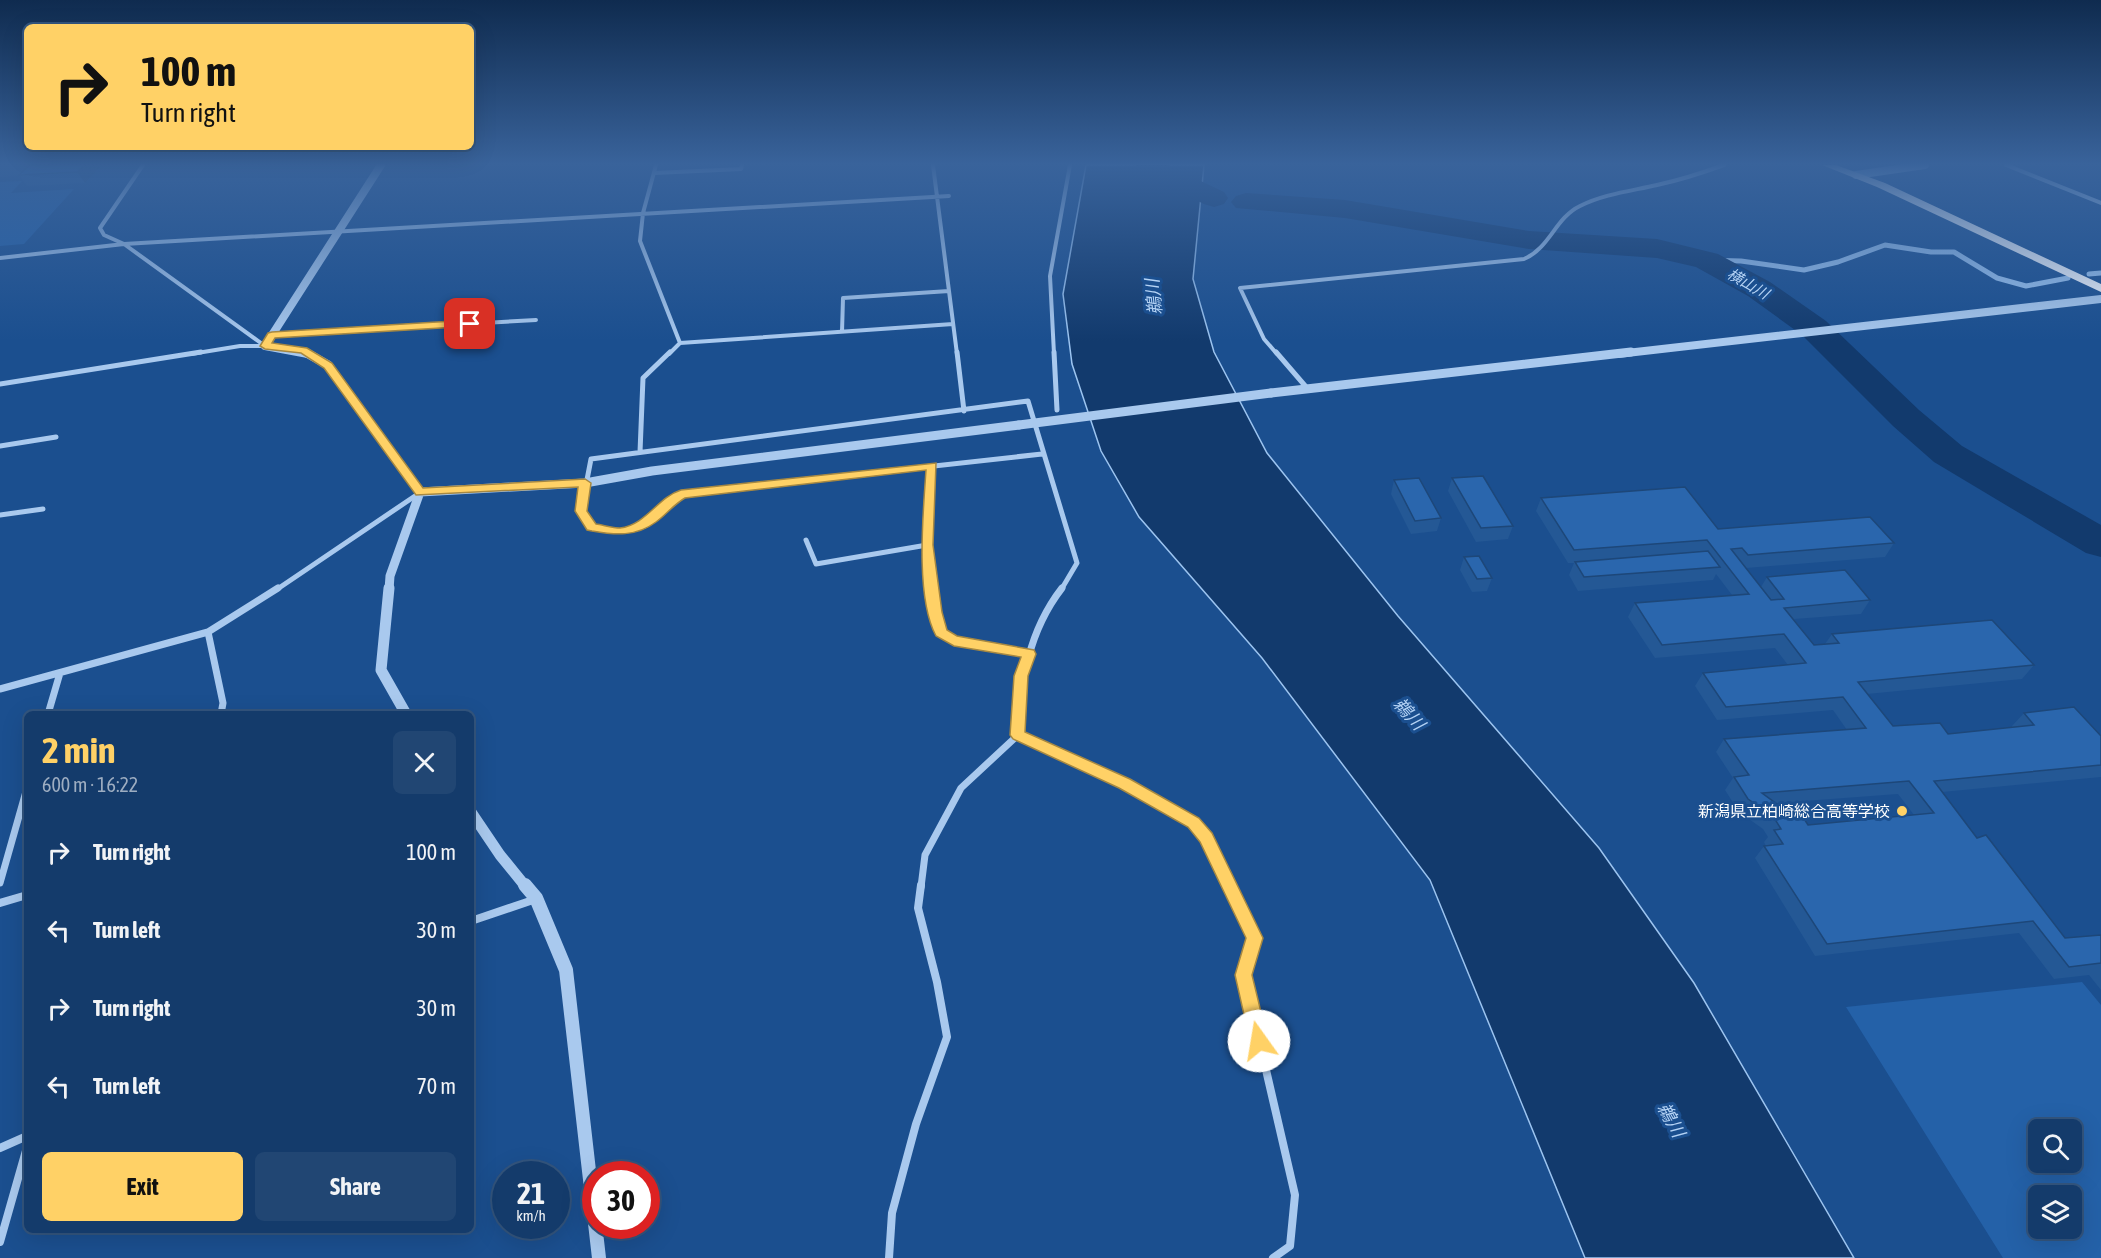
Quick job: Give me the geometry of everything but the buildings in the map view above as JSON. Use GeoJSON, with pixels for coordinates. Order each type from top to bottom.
{"type":"FeatureCollection","features":[{"type":"Feature","properties":{"kind":"highway"},"geometry":{"type":"LineString","coordinates":[[1966,224],[2101,288]]}},
{"type":"Feature","properties":{"kind":"street"},"geometry":{"type":"LineString","coordinates":[[103,224],[100,228],[104,235],[124,244],[265,346]]}},
{"type":"Feature","properties":{"kind":"street"},"geometry":{"type":"LineString","coordinates":[[265,346],[344,224]]}},
{"type":"Feature","properties":{"kind":"street"},"geometry":{"type":"LineString","coordinates":[[0,258],[124,244],[472,224]]}},
{"type":"Feature","properties":{"kind":"street"},"geometry":{"type":"LineString","coordinates":[[642,224],[640,241],[680,343]]}},
{"type":"Feature","properties":{"kind":"street"},"geometry":{"type":"LineString","coordinates":[[940,224],[964,411]]}},
{"type":"Feature","properties":{"kind":"street"},"geometry":{"type":"LineString","coordinates":[[1057,410],[1050,276],[1059,224]]}},
{"type":"Feature","properties":{"kind":"street"},"geometry":{"type":"LineString","coordinates":[[1307,388],[1263,339],[1240,288],[1524,259],[1538,254],[1560,224]]}},
{"type":"Feature","properties":{"kind":"street"},"geometry":{"type":"LineString","coordinates":[[842,332],[843,298],[949,291]]}},
{"type":"Feature","properties":{"kind":"street"},"geometry":{"type":"LineString","coordinates":[[0,688],[208,632],[295,579],[420,492],[585,483],[652,471],[1307,388],[2101,299]]}},
{"type":"Feature","properties":{"kind":"street"},"geometry":{"type":"LineString","coordinates":[[272,335],[536,320]]}},
{"type":"Feature","properties":{"kind":"street"},"geometry":{"type":"LineString","coordinates":[[640,452],[643,378],[680,343],[953,324]]}},
{"type":"Feature","properties":{"kind":"street"},"geometry":{"type":"LineString","coordinates":[[0,384],[240,346],[265,346],[303,351],[328,365],[420,492]]}},
{"type":"Feature","properties":{"kind":"street"},"geometry":{"type":"LineString","coordinates":[[889,1258],[892,1213],[916,1124],[947,1037],[937,982],[918,908],[925,855],[961,788],[1018,735],[1021,676],[1042,617],[1072,577],[1077,562],[1042,453],[1041,436],[1029,401],[591,459],[585,483],[581,511],[592,527],[621,532],[650,520],[681,494],[1042,453]]}},
{"type":"Feature","properties":{"kind":"street"},"geometry":{"type":"LineString","coordinates":[[0,446],[56,437]]}},
{"type":"Feature","properties":{"kind":"street"},"geometry":{"type":"LineString","coordinates":[[932,466],[927,545],[935,612],[941,632],[954,641],[1029,654]]}},
{"type":"Feature","properties":{"kind":"street"},"geometry":{"type":"LineString","coordinates":[[404,711],[381,670],[390,576],[420,492]]}},
{"type":"Feature","properties":{"kind":"street"},"geometry":{"type":"LineString","coordinates":[[0,515],[43,509]]}},
{"type":"Feature","properties":{"kind":"street"},"geometry":{"type":"LineString","coordinates":[[806,540],[816,564],[927,545]]}},
{"type":"Feature","properties":{"kind":"street"},"geometry":{"type":"LineString","coordinates":[[208,632],[223,703],[222,711]]}},
{"type":"Feature","properties":{"kind":"street"},"geometry":{"type":"LineString","coordinates":[[49,711],[60,673]]}},
{"type":"Feature","properties":{"kind":"street"},"geometry":{"type":"LineString","coordinates":[[1018,735],[1124,783],[1193,822],[1211,848],[1254,938],[1244,975],[1295,1195],[1290,1246],[1273,1258]]}},
{"type":"Feature","properties":{"kind":"street"},"geometry":{"type":"LineString","coordinates":[[0,883],[24,799]]}},
{"type":"Feature","properties":{"kind":"street"},"geometry":{"type":"LineString","coordinates":[[474,816],[500,855],[536,898],[566,970],[599,1258]]}},
{"type":"Feature","properties":{"kind":"street"},"geometry":{"type":"LineString","coordinates":[[0,903],[24,896]]}},
{"type":"Feature","properties":{"kind":"street"},"geometry":{"type":"LineString","coordinates":[[474,920],[536,898]]}},
{"type":"Feature","properties":{"kind":"street"},"geometry":{"type":"LineString","coordinates":[[0,1148],[24,1137]]}},
{"type":"Feature","properties":{"kind":"street"},"geometry":{"type":"LineString","coordinates":[[0,1242],[24,1158]]}},
{"type":"Feature","properties":{"kind":"shaded area"},"geometry":{"type":"Polygon","coordinates":[[[0,224],[42,224],[24,244],[0,246],[0,224]]]}},
{"type":"Feature","properties":{"kind":"shaded area"},"geometry":{"type":"Polygon","coordinates":[[[2082,982],[2101,1005],[2101,1258],[2003,1258],[1846,1007],[2082,982]]]}},
{"type":"Feature","properties":{"kind":"water","name":"鵜川"},"geometry":{"type":"Polygon","coordinates":[[[1076,224],[1198,224],[1193,279],[1214,352],[1267,453],[1398,616],[1599,848],[1694,983],[1854,1258],[1585,1258],[1430,880],[1262,658],[1139,517],[1101,451],[1072,364],[1063,294],[1076,224]]]}},
{"type":"Feature","properties":{"kind":"waterway","name":"横山川"},"geometry":{"type":"LineString","coordinates":[[1432,224],[1529,240],[1657,248],[1707,260],[1759,289],[1814,328],[1906,418],[1948,454],[2101,543]]}},
{"type":"Feature","properties":{"kind":"waterway"},"geometry":{"type":"LineString","coordinates":[[1705,260],[1741,261],[1804,270],[1838,262],[1885,245],[1931,252],[1954,252],[1997,278],[2026,286],[2068,278]]}},
{"type":"Feature","properties":{"kind":"waterway"},"geometry":{"type":"LineString","coordinates":[[2089,274],[2101,273]]}},
{"type":"Feature","properties":{"kind":"place","name":"新潟県立柏崎総合高等学校"},"geometry":{"type":"Point","coordinates":[1902,811]}},
{"type":"Feature","properties":{"kind":"route"},"geometry":{"type":"LineString","coordinates":[[470,324],[272,335],[265,346],[303,351],[328,365],[420,492],[585,483],[581,511],[592,527],[621,532],[650,520],[681,494],[932,466],[927,545],[935,612],[941,632],[954,641],[1029,654],[1021,676],[1018,735],[1124,783],[1193,822],[1206,838],[1254,938],[1244,975],[1259,1041]]}}]}
